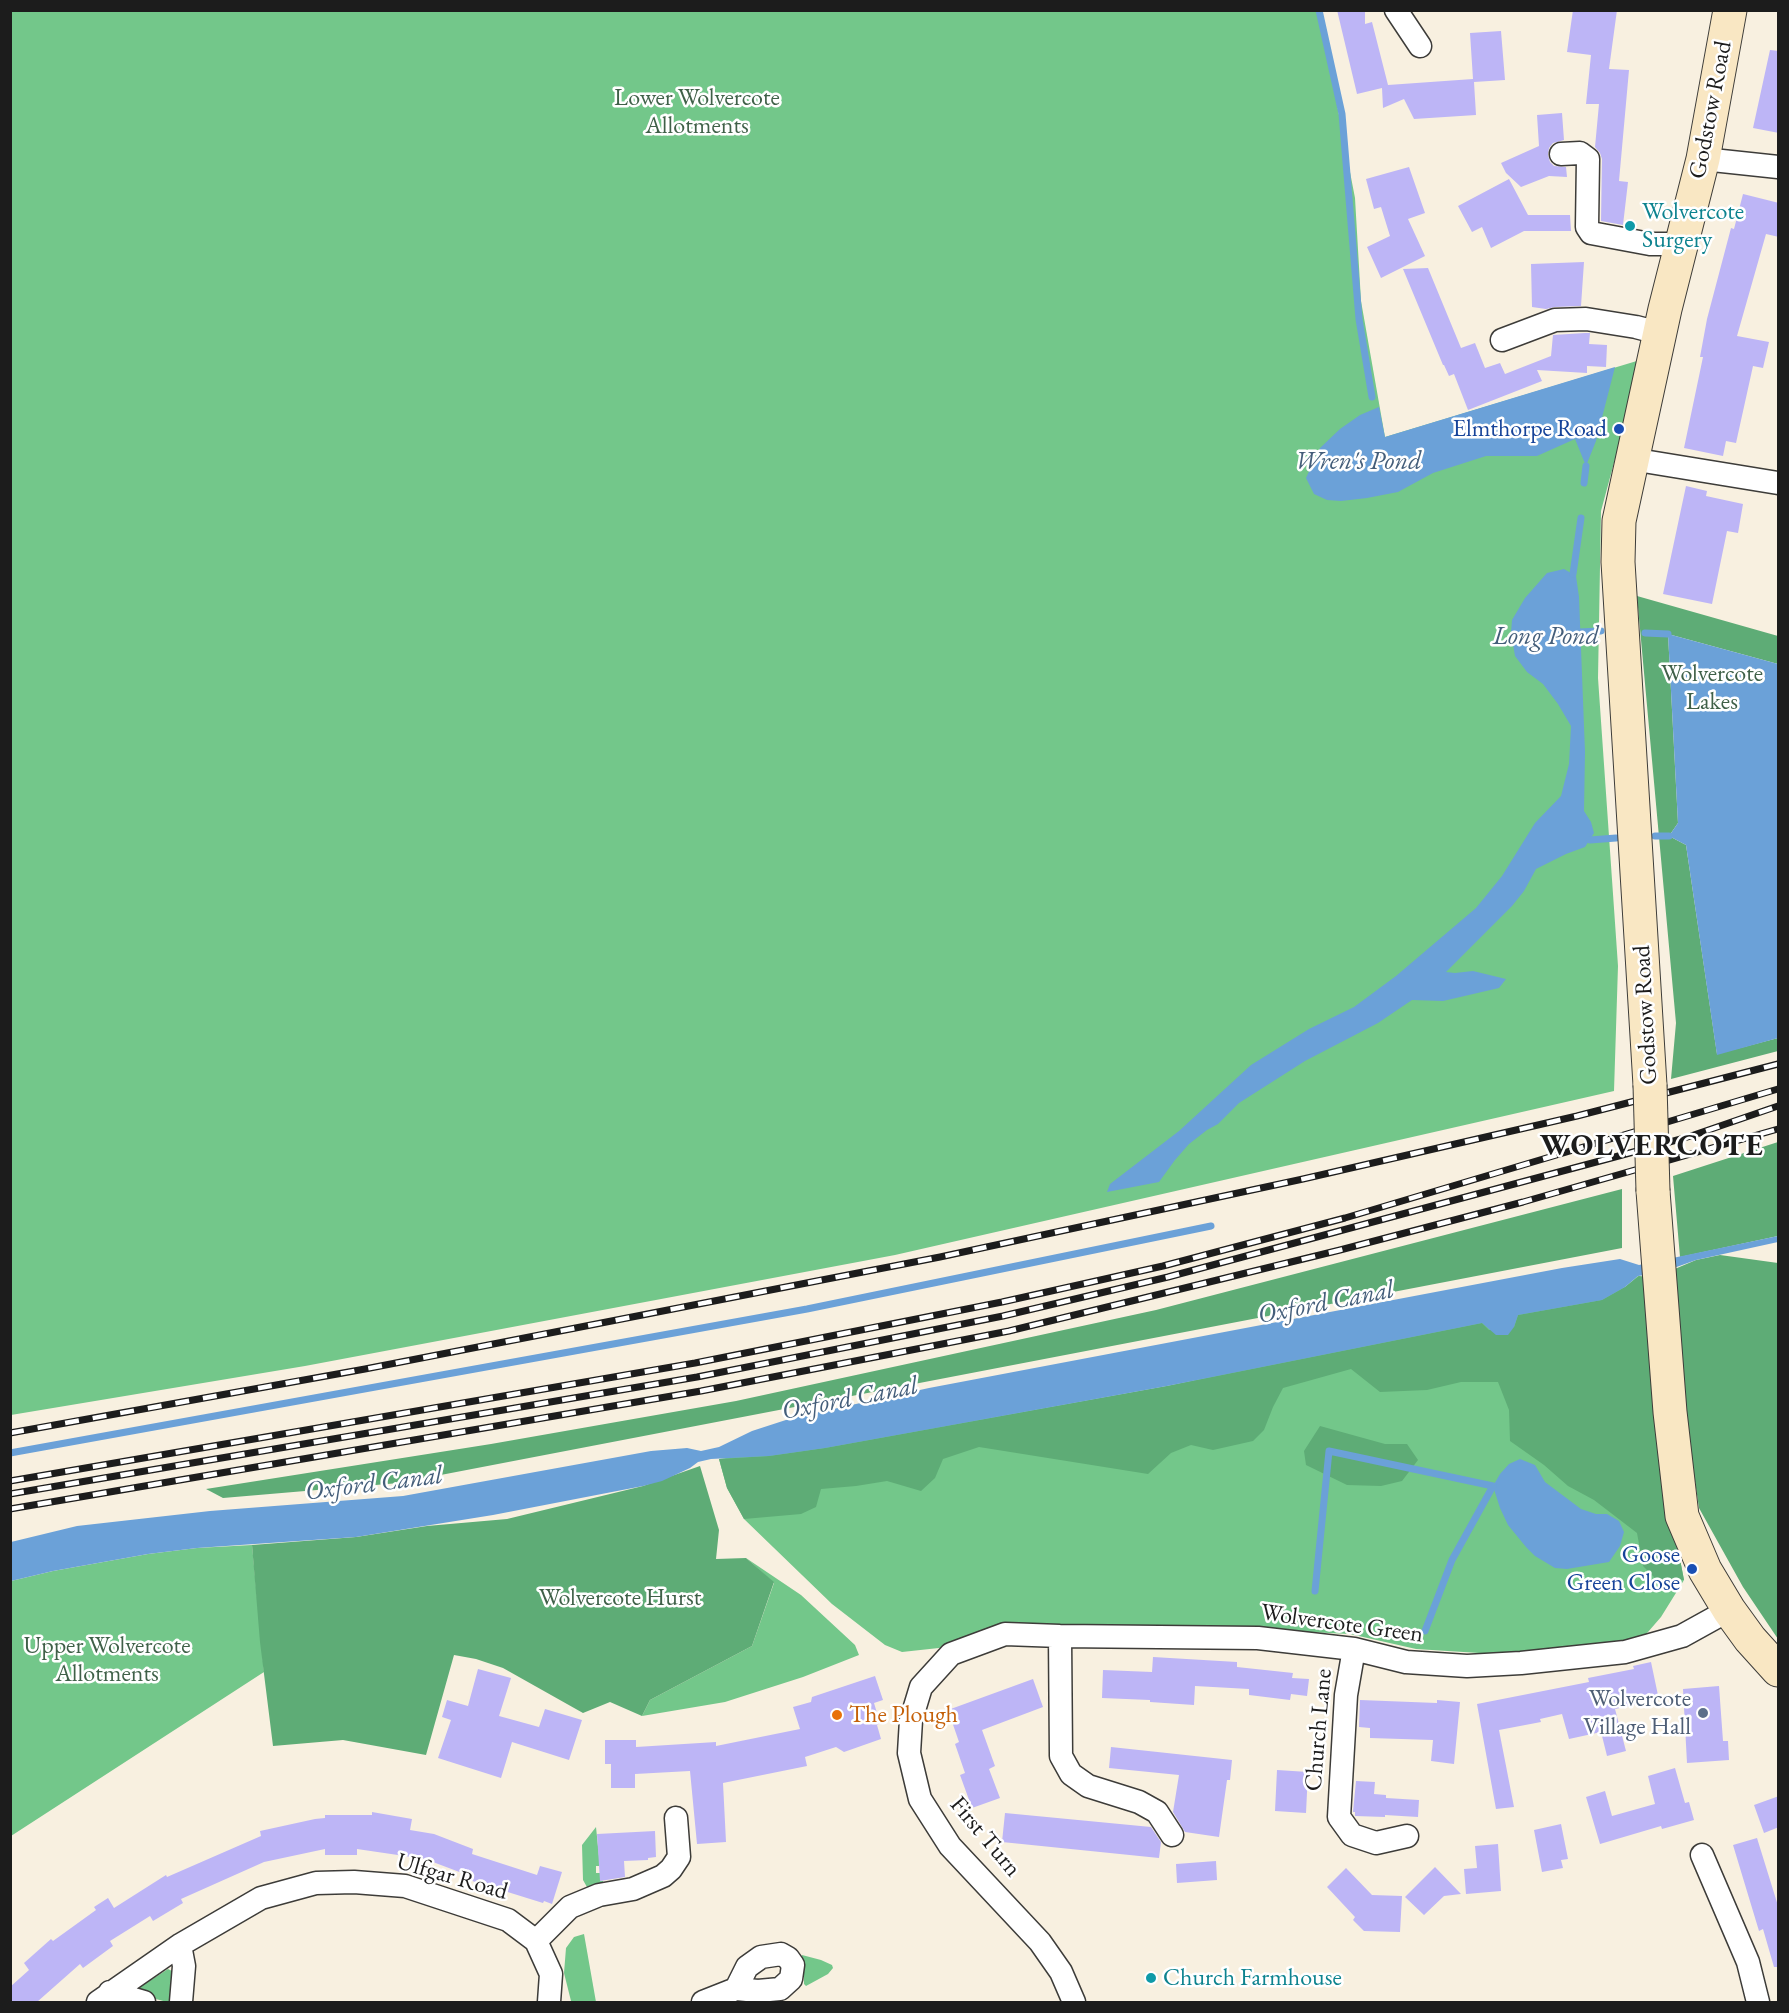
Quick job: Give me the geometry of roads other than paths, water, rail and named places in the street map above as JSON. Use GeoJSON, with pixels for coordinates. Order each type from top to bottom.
{"type":"FeatureCollection","features":[{"type":"Feature","properties":{"kind":"street"},"geometry":{"type":"LineString","coordinates":[[1396,10],[1420,46]]}},
{"type":"Feature","properties":{"kind":"street","name":"Godstow Road"},"geometry":{"type":"LineString","coordinates":[[1730,10],[1703,159],[1659,333],[1631,459],[1619,521],[1618,562],[1650,1085],[1653,1191],[1670,1412],[1682,1516],[1705,1570],[1729,1610],[1750,1639],[1779,1670]]}},
{"type":"Feature","properties":{"kind":"street"},"geometry":{"type":"LineString","coordinates":[[1561,154],[1580,153],[1588,159],[1587,227],[1591,232],[1650,244],[1681,244]]}},
{"type":"Feature","properties":{"kind":"street"},"geometry":{"type":"LineString","coordinates":[[1703,159],[1779,167]]}},
{"type":"Feature","properties":{"kind":"street"},"geometry":{"type":"LineString","coordinates":[[1502,340],[1555,320],[1586,320],[1636,327],[1659,333]]}},
{"type":"Feature","properties":{"kind":"street"},"geometry":{"type":"LineString","coordinates":[[1631,459],[1779,483]]}},
{"type":"Feature","properties":{"kind":"street","name":"Wolvercote Green"},"geometry":{"type":"LineString","coordinates":[[921,1687],[951,1654],[1005,1634],[1258,1638],[1354,1649],[1406,1662],[1467,1666],[1625,1652],[1682,1636],[1729,1610]]}},
{"type":"Feature","properties":{"kind":"street"},"geometry":{"type":"LineString","coordinates":[[1060,1636],[1061,1756],[1071,1773],[1088,1786],[1140,1802],[1157,1812],[1172,1834]]}},
{"type":"Feature","properties":{"kind":"street","name":"Church Lane"},"geometry":{"type":"LineString","coordinates":[[1354,1649],[1346,1695],[1339,1817],[1352,1834],[1376,1843],[1407,1836]]}},
{"type":"Feature","properties":{"kind":"street","name":"First Turn"},"geometry":{"type":"LineString","coordinates":[[921,1687],[910,1720],[909,1753],[920,1799],[950,1846],[1040,1942],[1061,1972],[1074,2002]]}},
{"type":"Feature","properties":{"kind":"street"},"geometry":{"type":"LineString","coordinates":[[536,1941],[570,1907],[599,1895],[633,1889],[663,1876],[671,1869],[679,1857],[676,1818]]}},
{"type":"Feature","properties":{"kind":"street"},"geometry":{"type":"LineString","coordinates":[[1702,1855],[1748,1962],[1758,2002]]}},
{"type":"Feature","properties":{"kind":"street","name":"Ulfgar Road"},"geometry":{"type":"LineString","coordinates":[[104,1997],[180,1945],[261,1898],[316,1883],[354,1881],[405,1886],[508,1920],[536,1941],[551,1974],[549,2002]]}},
{"type":"Feature","properties":{"kind":"street"},"geometry":{"type":"LineString","coordinates":[[180,1945],[184,1966],[181,2002]]}},
{"type":"Feature","properties":{"kind":"street"},"geometry":{"type":"LineString","coordinates":[[703,2002],[736,1989]]}},
{"type":"Feature","properties":{"kind":"street"},"geometry":{"type":"LineString","coordinates":[[104,1997],[144,2002]]}},
{"type":"Feature","properties":{"kind":"water","name":"Wren's Pond"},"geometry":{"type":"Polygon","coordinates":[[[1615,367],[1596,441],[1586,466],[1575,439],[1537,456],[1486,456],[1433,473],[1398,492],[1367,498],[1327,500],[1314,494],[1306,478],[1320,448],[1340,429],[1360,415],[1379,407],[1385,437],[1615,367]]]}},
{"type":"Feature","properties":{"kind":"water","name":"Long Pond"},"geometry":{"type":"Polygon","coordinates":[[[1564,569],[1576,576],[1579,597],[1585,752],[1584,811],[1591,822],[1594,833],[1585,847],[1536,869],[1524,891],[1512,906],[1446,972],[1473,971],[1506,979],[1499,988],[1443,1001],[1412,1000],[1378,1023],[1305,1061],[1239,1103],[1218,1124],[1189,1144],[1159,1182],[1107,1192],[1110,1184],[1179,1131],[1251,1065],[1309,1029],[1354,1007],[1396,976],[1476,908],[1502,876],[1535,823],[1561,796],[1569,764],[1571,726],[1543,684],[1527,672],[1515,656],[1511,633],[1512,620],[1525,598],[1547,573],[1564,569]]]}},
{"type":"Feature","properties":{"kind":"water","name":"Wolvercote Lakes"},"geometry":{"type":"Polygon","coordinates":[[[1668,634],[1778,664],[1778,1038],[1717,1055],[1686,845],[1669,836],[1678,823],[1668,634]]]}},
{"type":"Feature","properties":{"kind":"water"},"geometry":{"type":"Polygon","coordinates":[[[1778,1236],[1778,1242],[1696,1260],[1660,1273],[1638,1276],[1625,1287],[1602,1300],[1518,1315],[1508,1335],[1496,1335],[1482,1323],[1167,1386],[825,1448],[769,1456],[711,1459],[698,1462],[662,1481],[643,1486],[493,1515],[356,1537],[197,1548],[148,1554],[11,1581],[11,1542],[77,1526],[210,1511],[403,1496],[651,1451],[687,1448],[701,1451],[719,1447],[752,1431],[792,1418],[929,1388],[1562,1268],[1620,1259],[1639,1265],[1778,1236]]]}},
{"type":"Feature","properties":{"kind":"water"},"geometry":{"type":"Polygon","coordinates":[[[1520,1459],[1535,1465],[1545,1482],[1581,1509],[1596,1514],[1607,1514],[1619,1521],[1624,1532],[1620,1546],[1609,1562],[1567,1569],[1555,1568],[1535,1556],[1526,1547],[1508,1525],[1493,1486],[1509,1464],[1520,1459]]]}},
{"type":"Feature","properties":{"kind":"waterway"},"geometry":{"type":"LineString","coordinates":[[1319,10],[1342,114],[1359,319],[1372,397]]}},
{"type":"Feature","properties":{"kind":"waterway"},"geometry":{"type":"LineString","coordinates":[[1584,483],[1586,466]]}},
{"type":"Feature","properties":{"kind":"waterway"},"geometry":{"type":"LineString","coordinates":[[1573,574],[1581,518]]}},
{"type":"Feature","properties":{"kind":"waterway"},"geometry":{"type":"LineString","coordinates":[[1579,632],[1601,631]]}},
{"type":"Feature","properties":{"kind":"waterway"},"geometry":{"type":"LineString","coordinates":[[1645,633],[1668,634]]}},
{"type":"Feature","properties":{"kind":"waterway"},"geometry":{"type":"LineString","coordinates":[[1655,836],[1669,836]]}},
{"type":"Feature","properties":{"kind":"waterway"},"geometry":{"type":"LineString","coordinates":[[1590,840],[1616,838]]}},
{"type":"Feature","properties":{"kind":"waterway"},"geometry":{"type":"LineString","coordinates":[[10,1453],[807,1309],[1211,1226]]}},
{"type":"Feature","properties":{"kind":"waterway"},"geometry":{"type":"LineString","coordinates":[[1315,1591],[1329,1451],[1493,1486],[1452,1560],[1425,1631]]}},
{"type":"Feature","properties":{"kind":"railway"},"geometry":{"type":"LineString","coordinates":[[10,1433],[365,1369],[940,1257],[1303,1179],[1577,1116],[1778,1064]]}},
{"type":"Feature","properties":{"kind":"railway"},"geometry":{"type":"LineString","coordinates":[[10,1481],[695,1363],[1002,1302],[1163,1266],[1345,1218],[1778,1089]]}},
{"type":"Feature","properties":{"kind":"railway"},"geometry":{"type":"LineString","coordinates":[[10,1494],[697,1377],[1003,1316],[1168,1277],[1652,1147],[1778,1106]]}},
{"type":"Feature","properties":{"kind":"railway"},"geometry":{"type":"LineString","coordinates":[[10,1509],[701,1391],[1009,1331],[1340,1250],[1523,1202],[1778,1129]]}},
{"type":"Feature","properties":{"kind":"place","name":"Wolvercote Surgery"},"geometry":{"type":"Point","coordinates":[1630,226]}},
{"type":"Feature","properties":{"kind":"place","name":"Elmthorpe Road"},"geometry":{"type":"Point","coordinates":[1619,429]}},
{"type":"Feature","properties":{"kind":"place","name":"Goose Green Close"},"geometry":{"type":"Point","coordinates":[1692,1569]}},
{"type":"Feature","properties":{"kind":"place","name":"Wolvercote Village Hall"},"geometry":{"type":"Point","coordinates":[1703,1713]}},
{"type":"Feature","properties":{"kind":"place","name":"The Plough"},"geometry":{"type":"Point","coordinates":[837,1715]}},
{"type":"Feature","properties":{"kind":"place","name":"Church Farmhouse"},"geometry":{"type":"Point","coordinates":[1151,1978]}},
{"type":"Feature","properties":{"kind":"district","name":"WOLVERCOTE"},"geometry":{"type":"Point","coordinates":[1652,1147]}},
{"type":"Feature","properties":{"kind":"park label","name":"Lower Wolvercote Allotments"},"geometry":{"type":"Point","coordinates":[697,112]}},
{"type":"Feature","properties":{"kind":"park label","name":"Wolvercote Hurst"},"geometry":{"type":"Point","coordinates":[620,1598]}},
{"type":"Feature","properties":{"kind":"park label","name":"Upper Wolvercote Allotments"},"geometry":{"type":"Point","coordinates":[107,1660]}},
{"type":"Feature","properties":{"kind":"water label","name":"Oxford Canal"},"geometry":{"type":"Point","coordinates":[1326,1303]}},
{"type":"Feature","properties":{"kind":"water label","name":"Oxford Canal"},"geometry":{"type":"Point","coordinates":[850,1399]}},
{"type":"Feature","properties":{"kind":"water label","name":"Oxford Canal"},"geometry":{"type":"Point","coordinates":[374,1484]}}]}
